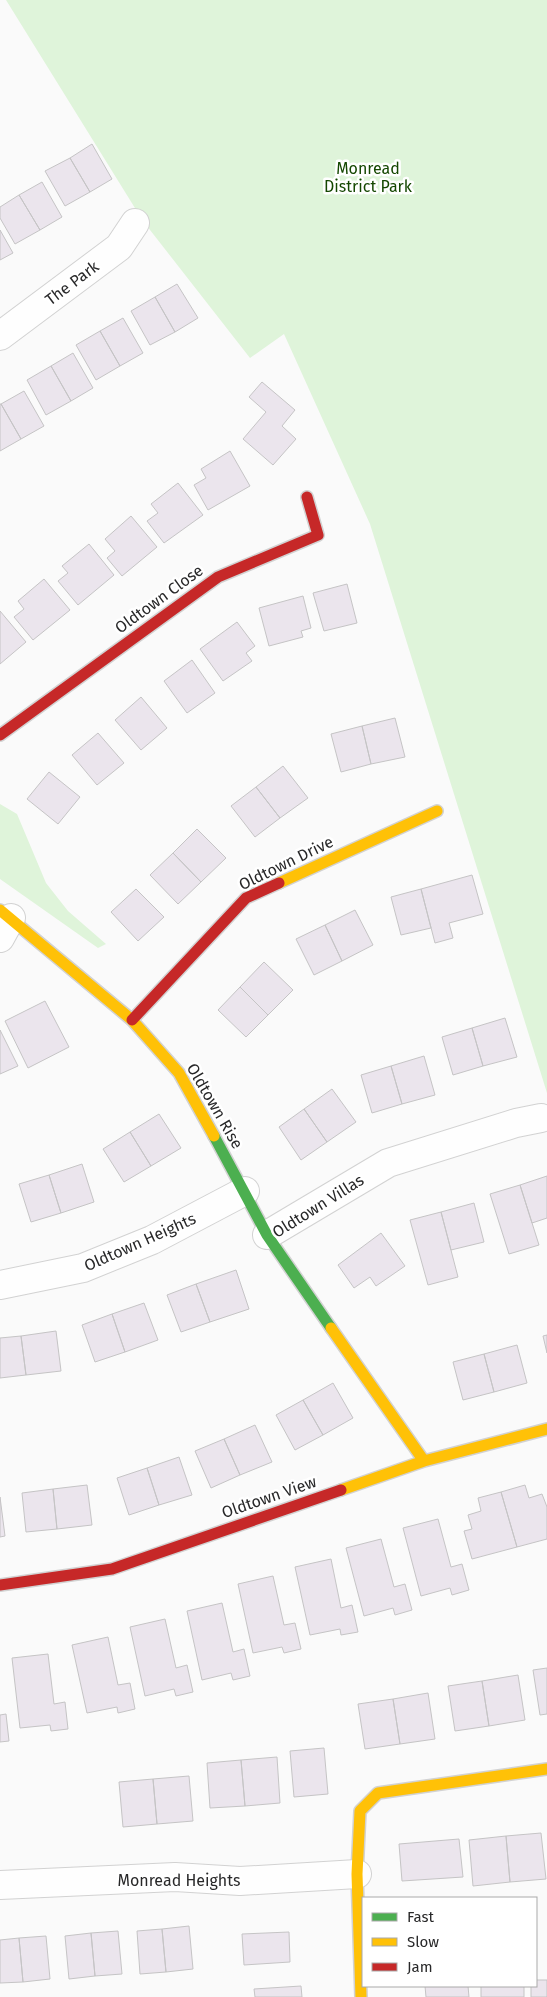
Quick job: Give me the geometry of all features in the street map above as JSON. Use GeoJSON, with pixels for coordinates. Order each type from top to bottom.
{"type":"FeatureCollection","features":[{"type":"Feature","properties":{"kind":"street","name":"The Park"},"geometry":{"type":"LineString","coordinates":[[0,336],[119,247],[135,223]]}},
{"type":"Feature","properties":{"kind":"street","name":"Oldtown Close"},"geometry":{"type":"LineString","coordinates":[[0,735],[218,576],[318,535],[307,497]]}},
{"type":"Feature","properties":{"kind":"street","name":"Oldtown Drive"},"geometry":{"type":"LineString","coordinates":[[132,1020],[246,898],[437,812]]}},
{"type":"Feature","properties":{"kind":"street","name":"Oldtown Rise"},"geometry":{"type":"LineString","coordinates":[[4,922],[132,1020],[179,1073],[246,1191],[267,1235]]}},
{"type":"Feature","properties":{"kind":"street","name":"Oldtown Villas"},"geometry":{"type":"LineString","coordinates":[[424,1461],[267,1235],[388,1163],[516,1123],[541,1118]]}},
{"type":"Feature","properties":{"kind":"street","name":"Oldtown Heights"},"geometry":{"type":"LineString","coordinates":[[0,1285],[83,1268],[152,1240],[246,1191]]}},
{"type":"Feature","properties":{"kind":"street","name":"Oldtown View"},"geometry":{"type":"LineString","coordinates":[[0,1585],[112,1569],[424,1461],[547,1429]]}},
{"type":"Feature","properties":{"kind":"street"},"geometry":{"type":"LineString","coordinates":[[361,1997],[357,1874],[360,1811],[378,1793],[547,1769]]}},
{"type":"Feature","properties":{"kind":"street","name":"Monread Heights"},"geometry":{"type":"LineString","coordinates":[[0,1885],[175,1877],[240,1881],[357,1874]]}},
{"type":"Feature","properties":{"kind":"green space","name":"Monread District Park"},"geometry":{"type":"Polygon","coordinates":[[[6,0],[547,0],[547,1093],[370,524],[284,334],[250,358],[143,221],[6,0]]]}},
{"type":"Feature","properties":{"kind":"green space"},"geometry":{"type":"Polygon","coordinates":[[[0,804],[17,814],[46,883],[68,911],[106,944],[98,948],[0,879],[0,804]]]}},
{"type":"Feature","properties":{"kind":"building"},"geometry":{"type":"Polygon","coordinates":[[[92,144],[112,179],[90,192],[70,158],[92,144]]]}},
{"type":"Feature","properties":{"kind":"building"},"geometry":{"type":"Polygon","coordinates":[[[70,158],[90,192],[65,206],[45,171],[70,158]]]}},
{"type":"Feature","properties":{"kind":"building"},"geometry":{"type":"Polygon","coordinates":[[[42,182],[62,217],[40,230],[19,195],[42,182]]]}},
{"type":"Feature","properties":{"kind":"building"},"geometry":{"type":"Polygon","coordinates":[[[19,195],[40,230],[15,244],[0,218],[0,207],[19,195]]]}},
{"type":"Feature","properties":{"kind":"building"},"geometry":{"type":"Polygon","coordinates":[[[0,230],[13,253],[0,260],[0,230]]]}},
{"type":"Feature","properties":{"kind":"building"},"geometry":{"type":"Polygon","coordinates":[[[177,284],[198,318],[175,332],[155,297],[177,284]]]}},
{"type":"Feature","properties":{"kind":"building"},"geometry":{"type":"Polygon","coordinates":[[[155,297],[175,332],[150,345],[131,311],[155,297]]]}},
{"type":"Feature","properties":{"kind":"building"},"geometry":{"type":"Polygon","coordinates":[[[123,318],[143,353],[120,366],[100,331],[123,318]]]}},
{"type":"Feature","properties":{"kind":"building"},"geometry":{"type":"Polygon","coordinates":[[[100,331],[120,366],[96,380],[76,345],[100,331]]]}},
{"type":"Feature","properties":{"kind":"building"},"geometry":{"type":"Polygon","coordinates":[[[73,353],[93,388],[71,401],[51,366],[73,353]]]}},
{"type":"Feature","properties":{"kind":"building"},"geometry":{"type":"Polygon","coordinates":[[[51,366],[71,401],[46,415],[27,380],[51,366]]]}},
{"type":"Feature","properties":{"kind":"building"},"geometry":{"type":"Polygon","coordinates":[[[262,382],[295,410],[282,426],[296,439],[273,465],[243,439],[266,412],[249,397],[262,382]]]}},
{"type":"Feature","properties":{"kind":"building"},"geometry":{"type":"Polygon","coordinates":[[[24,391],[44,426],[21,439],[1,404],[24,391]]]}},
{"type":"Feature","properties":{"kind":"building"},"geometry":{"type":"Polygon","coordinates":[[[0,404],[21,439],[0,451],[0,404]]]}},
{"type":"Feature","properties":{"kind":"building"},"geometry":{"type":"Polygon","coordinates":[[[230,451],[250,486],[208,510],[194,485],[206,478],[201,469],[230,451]]]}},
{"type":"Feature","properties":{"kind":"building"},"geometry":{"type":"Polygon","coordinates":[[[178,483],[203,515],[164,543],[147,521],[158,513],[151,504],[178,483]]]}},
{"type":"Feature","properties":{"kind":"building"},"geometry":{"type":"Polygon","coordinates":[[[131,516],[157,547],[122,576],[107,558],[115,551],[105,539],[131,516]]]}},
{"type":"Feature","properties":{"kind":"building"},"geometry":{"type":"Polygon","coordinates":[[[89,544],[114,575],[78,605],[58,581],[68,573],[62,566],[89,544]]]}},
{"type":"Feature","properties":{"kind":"building"},"geometry":{"type":"Polygon","coordinates":[[[44,579],[70,610],[33,640],[14,617],[24,609],[18,601],[44,579]]]}},
{"type":"Feature","properties":{"kind":"building"},"geometry":{"type":"Polygon","coordinates":[[[347,584],[357,623],[324,631],[313,593],[347,584]]]}},
{"type":"Feature","properties":{"kind":"building"},"geometry":{"type":"Polygon","coordinates":[[[303,596],[311,628],[301,631],[303,637],[269,646],[259,608],[303,596]]]}},
{"type":"Feature","properties":{"kind":"building"},"geometry":{"type":"Polygon","coordinates":[[[0,611],[26,642],[0,664],[0,611]]]}},
{"type":"Feature","properties":{"kind":"building"},"geometry":{"type":"Polygon","coordinates":[[[237,622],[255,646],[246,653],[252,661],[223,681],[200,649],[237,622]]]}},
{"type":"Feature","properties":{"kind":"building"},"geometry":{"type":"Polygon","coordinates":[[[192,660],[215,693],[187,713],[164,681],[192,660]]]}},
{"type":"Feature","properties":{"kind":"building"},"geometry":{"type":"Polygon","coordinates":[[[141,697],[167,728],[141,750],[115,720],[141,697]]]}},
{"type":"Feature","properties":{"kind":"building"},"geometry":{"type":"Polygon","coordinates":[[[395,718],[405,757],[371,764],[362,726],[395,718]]]}},
{"type":"Feature","properties":{"kind":"building"},"geometry":{"type":"Polygon","coordinates":[[[362,726],[371,764],[341,772],[331,734],[362,726]]]}},
{"type":"Feature","properties":{"kind":"building"},"geometry":{"type":"Polygon","coordinates":[[[98,733],[124,763],[97,785],[72,755],[98,733]]]}},
{"type":"Feature","properties":{"kind":"building"},"geometry":{"type":"Polygon","coordinates":[[[283,766],[308,798],[280,818],[256,787],[283,766]]]}},
{"type":"Feature","properties":{"kind":"building"},"geometry":{"type":"Polygon","coordinates":[[[49,772],[80,797],[58,824],[27,799],[49,772]]]}},
{"type":"Feature","properties":{"kind":"building"},"geometry":{"type":"Polygon","coordinates":[[[256,787],[280,818],[255,837],[231,806],[256,787]]]}},
{"type":"Feature","properties":{"kind":"building"},"geometry":{"type":"Polygon","coordinates":[[[197,829],[226,858],[201,882],[173,853],[197,829]]]}},
{"type":"Feature","properties":{"kind":"building"},"geometry":{"type":"Polygon","coordinates":[[[173,853],[201,882],[178,904],[150,875],[173,853]]]}},
{"type":"Feature","properties":{"kind":"building"},"geometry":{"type":"Polygon","coordinates":[[[472,875],[483,914],[449,923],[453,938],[435,943],[421,889],[472,875]]]}},
{"type":"Feature","properties":{"kind":"building"},"geometry":{"type":"Polygon","coordinates":[[[136,889],[164,917],[138,941],[111,912],[136,889]]]}},
{"type":"Feature","properties":{"kind":"building"},"geometry":{"type":"Polygon","coordinates":[[[421,889],[431,928],[401,935],[391,897],[421,889]]]}},
{"type":"Feature","properties":{"kind":"building"},"geometry":{"type":"Polygon","coordinates":[[[355,910],[373,945],[342,961],[325,925],[355,910]]]}},
{"type":"Feature","properties":{"kind":"building"},"geometry":{"type":"Polygon","coordinates":[[[325,925],[342,961],[314,975],[296,939],[325,925]]]}},
{"type":"Feature","properties":{"kind":"building"},"geometry":{"type":"Polygon","coordinates":[[[264,962],[293,990],[268,1015],[240,987],[264,962]]]}},
{"type":"Feature","properties":{"kind":"building"},"geometry":{"type":"Polygon","coordinates":[[[240,987],[268,1015],[246,1037],[218,1010],[240,987]]]}},
{"type":"Feature","properties":{"kind":"building"},"geometry":{"type":"Polygon","coordinates":[[[45,1001],[69,1047],[28,1068],[5,1021],[45,1001]]]}},
{"type":"Feature","properties":{"kind":"building"},"geometry":{"type":"Polygon","coordinates":[[[505,1018],[517,1057],[483,1066],[472,1028],[505,1018]]]}},
{"type":"Feature","properties":{"kind":"building"},"geometry":{"type":"Polygon","coordinates":[[[472,1028],[483,1066],[453,1075],[442,1037],[472,1028]]]}},
{"type":"Feature","properties":{"kind":"building"},"geometry":{"type":"Polygon","coordinates":[[[0,1030],[18,1066],[0,1074],[0,1030]]]}},
{"type":"Feature","properties":{"kind":"building"},"geometry":{"type":"Polygon","coordinates":[[[424,1056],[435,1095],[402,1104],[391,1066],[424,1056]]]}},
{"type":"Feature","properties":{"kind":"building"},"geometry":{"type":"Polygon","coordinates":[[[391,1066],[402,1104],[372,1113],[361,1075],[391,1066]]]}},
{"type":"Feature","properties":{"kind":"building"},"geometry":{"type":"Polygon","coordinates":[[[332,1089],[356,1122],[327,1142],[304,1109],[332,1089]]]}},
{"type":"Feature","properties":{"kind":"building"},"geometry":{"type":"Polygon","coordinates":[[[304,1109],[327,1142],[301,1160],[279,1127],[304,1109]]]}},
{"type":"Feature","properties":{"kind":"building"},"geometry":{"type":"Polygon","coordinates":[[[159,1114],[181,1148],[151,1166],[130,1132],[159,1114]]]}},
{"type":"Feature","properties":{"kind":"building"},"geometry":{"type":"Polygon","coordinates":[[[130,1132],[151,1166],[124,1182],[103,1149],[130,1132]]]}},
{"type":"Feature","properties":{"kind":"building"},"geometry":{"type":"Polygon","coordinates":[[[82,1164],[94,1202],[61,1213],[49,1175],[82,1164]]]}},
{"type":"Feature","properties":{"kind":"building"},"geometry":{"type":"Polygon","coordinates":[[[49,1175],[61,1213],[31,1222],[19,1184],[49,1175]]]}},
{"type":"Feature","properties":{"kind":"building"},"geometry":{"type":"Polygon","coordinates":[[[547,1176],[547,1218],[532,1223],[520,1185],[547,1176]]]}},
{"type":"Feature","properties":{"kind":"building"},"geometry":{"type":"Polygon","coordinates":[[[520,1185],[539,1245],[509,1254],[490,1194],[520,1185]]]}},
{"type":"Feature","properties":{"kind":"building"},"geometry":{"type":"Polygon","coordinates":[[[474,1203],[484,1242],[451,1250],[441,1212],[474,1203]]]}},
{"type":"Feature","properties":{"kind":"building"},"geometry":{"type":"Polygon","coordinates":[[[441,1212],[458,1277],[428,1285],[410,1220],[441,1212]]]}},
{"type":"Feature","properties":{"kind":"building"},"geometry":{"type":"Polygon","coordinates":[[[381,1233],[405,1266],[376,1286],[370,1277],[354,1288],[338,1265],[381,1233]]]}},
{"type":"Feature","properties":{"kind":"building"},"geometry":{"type":"Polygon","coordinates":[[[236,1270],[249,1309],[210,1322],[196,1284],[236,1270]]]}},
{"type":"Feature","properties":{"kind":"building"},"geometry":{"type":"Polygon","coordinates":[[[196,1284],[210,1322],[181,1332],[167,1295],[196,1284]]]}},
{"type":"Feature","properties":{"kind":"building"},"geometry":{"type":"Polygon","coordinates":[[[144,1303],[158,1340],[125,1352],[112,1314],[144,1303]]]}},
{"type":"Feature","properties":{"kind":"building"},"geometry":{"type":"Polygon","coordinates":[[[112,1314],[125,1352],[95,1362],[82,1325],[112,1314]]]}},
{"type":"Feature","properties":{"kind":"building"},"geometry":{"type":"Polygon","coordinates":[[[56,1331],[61,1371],[26,1375],[21,1336],[56,1331]]]}},
{"type":"Feature","properties":{"kind":"building"},"geometry":{"type":"Polygon","coordinates":[[[547,1335],[547,1353],[543,1336],[547,1335]]]}},
{"type":"Feature","properties":{"kind":"building"},"geometry":{"type":"Polygon","coordinates":[[[21,1336],[26,1375],[0,1378],[0,1338],[21,1336]]]}},
{"type":"Feature","properties":{"kind":"building"},"geometry":{"type":"Polygon","coordinates":[[[517,1345],[527,1383],[494,1392],[484,1354],[517,1345]]]}},
{"type":"Feature","properties":{"kind":"building"},"geometry":{"type":"Polygon","coordinates":[[[484,1354],[494,1392],[463,1400],[453,1362],[484,1354]]]}},
{"type":"Feature","properties":{"kind":"building"},"geometry":{"type":"Polygon","coordinates":[[[333,1383],[353,1418],[323,1435],[303,1400],[333,1383]]]}},
{"type":"Feature","properties":{"kind":"building"},"geometry":{"type":"Polygon","coordinates":[[[303,1400],[323,1435],[295,1450],[276,1415],[303,1400]]]}},
{"type":"Feature","properties":{"kind":"building"},"geometry":{"type":"Polygon","coordinates":[[[255,1425],[272,1462],[240,1475],[224,1439],[255,1425]]]}},
{"type":"Feature","properties":{"kind":"building"},"geometry":{"type":"Polygon","coordinates":[[[224,1439],[240,1475],[211,1488],[195,1451],[224,1439]]]}},
{"type":"Feature","properties":{"kind":"building"},"geometry":{"type":"Polygon","coordinates":[[[179,1457],[192,1495],[159,1505],[147,1468],[179,1457]]]}},
{"type":"Feature","properties":{"kind":"building"},"geometry":{"type":"Polygon","coordinates":[[[147,1468],[159,1505],[129,1515],[117,1478],[147,1468]]]}},
{"type":"Feature","properties":{"kind":"building"},"geometry":{"type":"Polygon","coordinates":[[[87,1485],[92,1525],[57,1529],[53,1489],[87,1485]]]}},
{"type":"Feature","properties":{"kind":"building"},"geometry":{"type":"Polygon","coordinates":[[[525,1485],[529,1498],[542,1494],[547,1507],[547,1539],[517,1547],[501,1492],[525,1485]]]}},
{"type":"Feature","properties":{"kind":"building"},"geometry":{"type":"Polygon","coordinates":[[[53,1489],[57,1529],[26,1532],[22,1493],[53,1489]]]}},
{"type":"Feature","properties":{"kind":"building"},"geometry":{"type":"Polygon","coordinates":[[[501,1492],[517,1547],[472,1559],[464,1531],[472,1529],[468,1515],[481,1511],[478,1498],[501,1492]]]}},
{"type":"Feature","properties":{"kind":"building"},"geometry":{"type":"Polygon","coordinates":[[[0,1497],[5,1536],[0,1537],[0,1497]]]}},
{"type":"Feature","properties":{"kind":"building"},"geometry":{"type":"Polygon","coordinates":[[[438,1519],[451,1567],[462,1564],[469,1590],[452,1595],[450,1588],[421,1596],[403,1528],[438,1519]]]}},
{"type":"Feature","properties":{"kind":"building"},"geometry":{"type":"Polygon","coordinates":[[[381,1539],[394,1587],[405,1584],[412,1610],[395,1615],[393,1608],[364,1616],[346,1548],[381,1539]]]}},
{"type":"Feature","properties":{"kind":"building"},"geometry":{"type":"Polygon","coordinates":[[[331,1559],[341,1608],[352,1605],[358,1632],[341,1635],[340,1629],[310,1635],[295,1567],[331,1559]]]}},
{"type":"Feature","properties":{"kind":"building"},"geometry":{"type":"Polygon","coordinates":[[[273,1576],[284,1625],[295,1623],[301,1649],[284,1653],[282,1647],[253,1653],[238,1584],[273,1576]]]}},
{"type":"Feature","properties":{"kind":"building"},"geometry":{"type":"Polygon","coordinates":[[[222,1603],[233,1652],[244,1649],[250,1676],[233,1680],[231,1673],[202,1680],[187,1611],[222,1603]]]}},
{"type":"Feature","properties":{"kind":"building"},"geometry":{"type":"Polygon","coordinates":[[[165,1619],[176,1668],[187,1665],[193,1692],[176,1696],[174,1689],[145,1696],[130,1627],[165,1619]]]}},
{"type":"Feature","properties":{"kind":"building"},"geometry":{"type":"Polygon","coordinates":[[[108,1637],[118,1685],[130,1683],[135,1709],[118,1713],[117,1707],[87,1713],[72,1645],[108,1637]]]}},
{"type":"Feature","properties":{"kind":"building"},"geometry":{"type":"Polygon","coordinates":[[[48,1654],[54,1704],[65,1702],[68,1729],[51,1731],[50,1725],[20,1728],[12,1658],[48,1654]]]}},
{"type":"Feature","properties":{"kind":"building"},"geometry":{"type":"Polygon","coordinates":[[[547,1668],[547,1714],[540,1715],[533,1670],[547,1668]]]}},
{"type":"Feature","properties":{"kind":"building"},"geometry":{"type":"Polygon","coordinates":[[[518,1675],[525,1720],[489,1726],[482,1681],[518,1675]]]}},
{"type":"Feature","properties":{"kind":"building"},"geometry":{"type":"Polygon","coordinates":[[[482,1681],[489,1726],[455,1731],[448,1686],[482,1681]]]}},
{"type":"Feature","properties":{"kind":"building"},"geometry":{"type":"Polygon","coordinates":[[[428,1693],[435,1739],[400,1744],[393,1699],[428,1693]]]}},
{"type":"Feature","properties":{"kind":"building"},"geometry":{"type":"Polygon","coordinates":[[[393,1699],[400,1744],[365,1749],[358,1704],[393,1699]]]}},
{"type":"Feature","properties":{"kind":"building"},"geometry":{"type":"Polygon","coordinates":[[[6,1714],[9,1741],[0,1742],[0,1715],[6,1714]]]}},
{"type":"Feature","properties":{"kind":"building"},"geometry":{"type":"Polygon","coordinates":[[[324,1748],[328,1794],[294,1797],[290,1751],[324,1748]]]}},
{"type":"Feature","properties":{"kind":"building"},"geometry":{"type":"Polygon","coordinates":[[[277,1757],[280,1803],[245,1806],[241,1760],[277,1757]]]}},
{"type":"Feature","properties":{"kind":"building"},"geometry":{"type":"Polygon","coordinates":[[[241,1760],[245,1806],[210,1808],[207,1763],[241,1760]]]}},
{"type":"Feature","properties":{"kind":"building"},"geometry":{"type":"Polygon","coordinates":[[[189,1776],[193,1821],[157,1824],[153,1779],[189,1776]]]}},
{"type":"Feature","properties":{"kind":"building"},"geometry":{"type":"Polygon","coordinates":[[[153,1779],[157,1824],[123,1827],[119,1782],[153,1779]]]}},
{"type":"Feature","properties":{"kind":"building"},"geometry":{"type":"Polygon","coordinates":[[[541,1833],[546,1879],[510,1882],[506,1836],[541,1833]]]}},
{"type":"Feature","properties":{"kind":"building"},"geometry":{"type":"Polygon","coordinates":[[[506,1836],[510,1882],[473,1886],[469,1840],[506,1836]]]}},
{"type":"Feature","properties":{"kind":"building"},"geometry":{"type":"Polygon","coordinates":[[[459,1839],[463,1877],[402,1881],[399,1844],[459,1839]]]}},
{"type":"Feature","properties":{"kind":"building"},"geometry":{"type":"Polygon","coordinates":[[[189,1926],[193,1969],[166,1972],[162,1929],[189,1926]]]}},
{"type":"Feature","properties":{"kind":"building"},"geometry":{"type":"Polygon","coordinates":[[[162,1929],[166,1972],[140,1974],[137,1931],[162,1929]]]}},
{"type":"Feature","properties":{"kind":"building"},"geometry":{"type":"Polygon","coordinates":[[[118,1931],[122,1974],[95,1976],[91,1933],[118,1931]]]}},
{"type":"Feature","properties":{"kind":"building"},"geometry":{"type":"Polygon","coordinates":[[[289,1932],[290,1962],[244,1965],[242,1934],[289,1932]]]}},
{"type":"Feature","properties":{"kind":"building"},"geometry":{"type":"Polygon","coordinates":[[[91,1933],[95,1976],[69,1979],[65,1936],[91,1933]]]}},
{"type":"Feature","properties":{"kind":"building"},"geometry":{"type":"Polygon","coordinates":[[[46,1936],[50,1979],[23,1982],[19,1938],[46,1936]]]}},
{"type":"Feature","properties":{"kind":"building"},"geometry":{"type":"Polygon","coordinates":[[[19,1938],[23,1982],[0,1983],[0,1940],[19,1938]]]}},
{"type":"Feature","properties":{"kind":"building"},"geometry":{"type":"Polygon","coordinates":[[[537,1980],[547,1980],[547,1997],[531,1997],[531,1987],[537,1987],[537,1980]]]}},
{"type":"Feature","properties":{"kind":"building"},"geometry":{"type":"Polygon","coordinates":[[[301,1986],[302,1997],[255,1997],[254,1989],[301,1986]]]}},
{"type":"Feature","properties":{"kind":"building"},"geometry":{"type":"Polygon","coordinates":[[[425,1987],[468,1987],[469,1997],[426,1997],[425,1987]]]}},
{"type":"Feature","properties":{"kind":"building"},"geometry":{"type":"Polygon","coordinates":[[[481,1987],[524,1987],[524,1997],[481,1997],[481,1987]]]}},
{"type":"Feature","properties":{"kind":"traffic: fast"},"geometry":{"type":"LineString","coordinates":[[214,1136],[267,1235],[331,1328]]}},
{"type":"Feature","properties":{"kind":"traffic: slow"},"geometry":{"type":"LineString","coordinates":[[279,883],[437,811]]}},
{"type":"Feature","properties":{"kind":"traffic: slow"},"geometry":{"type":"LineString","coordinates":[[0,910],[132,1020],[179,1073],[214,1136]]}},
{"type":"Feature","properties":{"kind":"traffic: slow"},"geometry":{"type":"LineString","coordinates":[[331,1328],[424,1461]]}},
{"type":"Feature","properties":{"kind":"traffic: slow"},"geometry":{"type":"LineString","coordinates":[[341,1490],[424,1461],[547,1429]]}},
{"type":"Feature","properties":{"kind":"traffic: slow"},"geometry":{"type":"LineString","coordinates":[[361,1997],[357,1874],[360,1811],[378,1793],[547,1769]]}},
{"type":"Feature","properties":{"kind":"traffic: jam"},"geometry":{"type":"LineString","coordinates":[[0,735],[218,577],[318,535],[307,497]]}},
{"type":"Feature","properties":{"kind":"traffic: jam"},"geometry":{"type":"LineString","coordinates":[[132,1020],[246,898],[279,883]]}},
{"type":"Feature","properties":{"kind":"traffic: jam"},"geometry":{"type":"LineString","coordinates":[[0,1585],[112,1569],[341,1490]]}}]}
